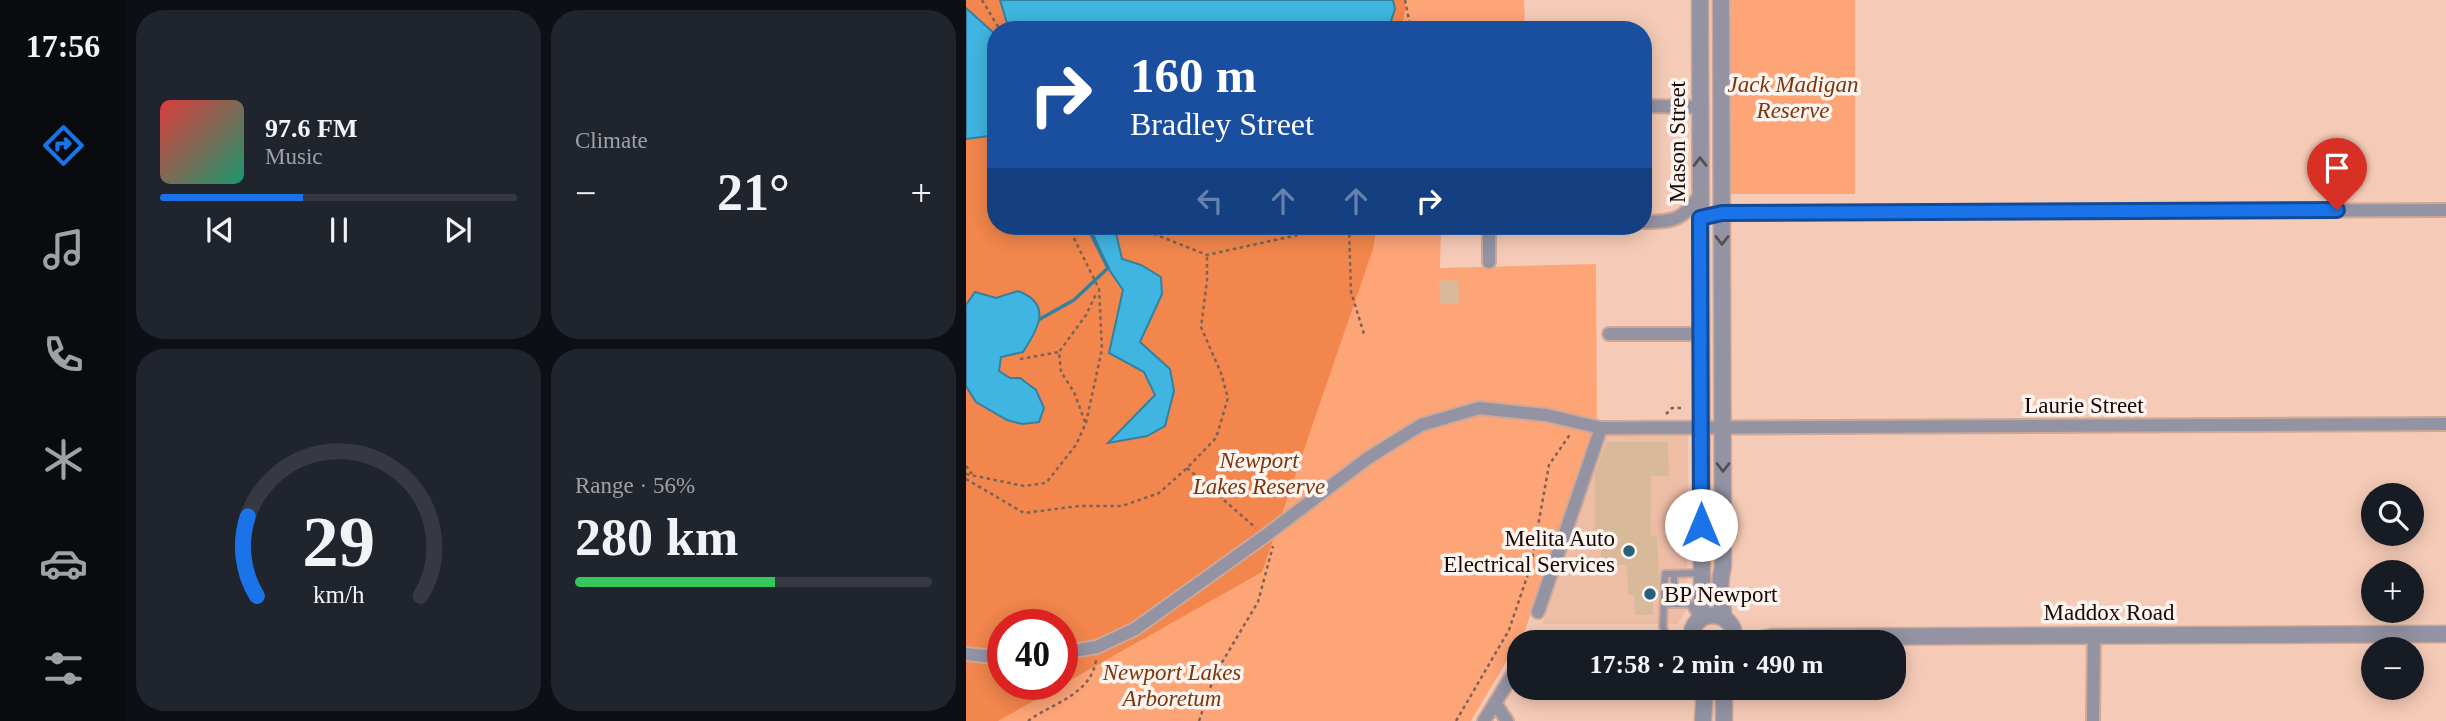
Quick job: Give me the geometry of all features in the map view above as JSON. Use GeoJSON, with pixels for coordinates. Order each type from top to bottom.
{"type":"FeatureCollection","features":[{"type":"Feature","properties":{"kind":"street","name":"Mason Street"},"geometry":{"type":"LineString","coordinates":[[1696,628],[1701,573],[1700,0]]}},
{"type":"Feature","properties":{"kind":"street","name":"Mason Street"},"geometry":{"type":"LineString","coordinates":[[1721,0],[1723,566],[1720,578],[1730,629]]}},
{"type":"Feature","properties":{"kind":"street"},"geometry":{"type":"LineString","coordinates":[[1652,106],[1699,107]]}},
{"type":"Feature","properties":{"kind":"street"},"geometry":{"type":"LineString","coordinates":[[1652,222],[1679,218],[1691,209],[1701,193]]}},
{"type":"Feature","properties":{"kind":"street"},"geometry":{"type":"LineString","coordinates":[[1700,218],[1722,213],[2446,210]]}},
{"type":"Feature","properties":{"kind":"street"},"geometry":{"type":"LineString","coordinates":[[1489,235],[1489,262]]}},
{"type":"Feature","properties":{"kind":"street"},"geometry":{"type":"LineString","coordinates":[[1609,334],[1701,334]]}},
{"type":"Feature","properties":{"kind":"street","name":"Laurie Street"},"geometry":{"type":"LineString","coordinates":[[1078,650],[1097,647],[1135,629],[1386,446],[1421,425],[1479,408],[1546,415],[1601,428],[2446,424]]}},
{"type":"Feature","properties":{"kind":"street"},"geometry":{"type":"LineString","coordinates":[[1538,612],[1601,428]]}},
{"type":"Feature","properties":{"kind":"street","name":"Maddox Road"},"geometry":{"type":"LineString","coordinates":[[1696,628],[1712,615],[1730,629]]}},
{"type":"Feature","properties":{"kind":"street","name":"Maddox Road"},"geometry":{"type":"LineString","coordinates":[[1906,636],[2446,634]]}},
{"type":"Feature","properties":{"kind":"street"},"geometry":{"type":"LineString","coordinates":[[2093,721],[2094,635]]}},
{"type":"Feature","properties":{"kind":"street"},"geometry":{"type":"LineString","coordinates":[[966,654],[987,656]]}},
{"type":"Feature","properties":{"kind":"street"},"geometry":{"type":"LineString","coordinates":[[1486,720],[1507,684]]}},
{"type":"Feature","properties":{"kind":"street"},"geometry":{"type":"LineString","coordinates":[[1703,721],[1704,700]]}},
{"type":"Feature","properties":{"kind":"street"},"geometry":{"type":"LineString","coordinates":[[1724,700],[1724,721]]}},
{"type":"Feature","properties":{"kind":"street"},"geometry":{"type":"LineString","coordinates":[[1495,703],[1507,721]]}},
{"type":"Feature","properties":{"kind":"lane"},"geometry":{"type":"LineString","coordinates":[[1664,630],[1665,574],[1701,573]]}},
{"type":"Feature","properties":{"kind":"lane"},"geometry":{"type":"LineString","coordinates":[[1674,574],[1674,604]]}},
{"type":"Feature","properties":{"kind":"lane"},"geometry":{"type":"LineString","coordinates":[[1665,604],[1690,604],[1696,628]]}},
{"type":"Feature","properties":{"kind":"path"},"geometry":{"type":"LineString","coordinates":[[982,0],[995,21]]}},
{"type":"Feature","properties":{"kind":"path"},"geometry":{"type":"LineString","coordinates":[[1405,0],[1409,21]]}},
{"type":"Feature","properties":{"kind":"path"},"geometry":{"type":"LineString","coordinates":[[966,477],[972,474],[1024,486],[1046,484],[1076,445],[1086,423],[1102,349],[1099,289],[1072,235]]}},
{"type":"Feature","properties":{"kind":"path"},"geometry":{"type":"LineString","coordinates":[[1157,235],[1207,255],[1297,235]]}},
{"type":"Feature","properties":{"kind":"path"},"geometry":{"type":"LineString","coordinates":[[1349,235],[1351,292],[1364,334]]}},
{"type":"Feature","properties":{"kind":"path"},"geometry":{"type":"LineString","coordinates":[[966,477],[1024,513],[1079,506],[1122,506],[1158,493],[1187,468],[1216,438],[1228,398],[1221,373],[1201,327],[1208,281],[1207,255]]}},
{"type":"Feature","properties":{"kind":"path"},"geometry":{"type":"LineString","coordinates":[[1086,423],[1074,391],[1061,372],[1059,352],[1086,315],[1099,289]]}},
{"type":"Feature","properties":{"kind":"path"},"geometry":{"type":"LineString","coordinates":[[1020,359],[1059,352]]}},
{"type":"Feature","properties":{"kind":"path"},"geometry":{"type":"LineString","coordinates":[[1456,721],[1509,630],[1531,565],[1549,464],[1579,422]]}},
{"type":"Feature","properties":{"kind":"path"},"geometry":{"type":"LineString","coordinates":[[966,466],[972,474]]}},
{"type":"Feature","properties":{"kind":"path"},"geometry":{"type":"LineString","coordinates":[[1187,468],[1265,536]]}},
{"type":"Feature","properties":{"kind":"path"},"geometry":{"type":"LineString","coordinates":[[1199,721],[1215,674],[1258,602],[1278,526]]}},
{"type":"Feature","properties":{"kind":"path"},"geometry":{"type":"LineString","coordinates":[[1028,721],[1071,696],[1087,681],[1095,667],[1097,647]]}},
{"type":"Feature","properties":{"kind":"shaded area"},"geometry":{"type":"Polygon","coordinates":[[[1688,433],[1687,610],[1677,624],[1542,624],[1603,434],[1688,433]]]}},
{"type":"Feature","properties":{"kind":"green space","name":"Newport Lakes Reserve"},"geometry":{"type":"Polygon","coordinates":[[[966,0],[1524,0],[1525,21],[987,21],[987,235],[1441,235],[1440,268],[1596,264],[1597,429],[1525,630],[1507,630],[1507,660],[1471,721],[966,721],[966,0]]]}},
{"type":"Feature","properties":{"kind":"green space"},"geometry":{"type":"Polygon","coordinates":[[[966,0],[1406,0],[1403,21],[987,21],[987,235],[1375,235],[1373,249],[1262,572],[1078,676],[1078,609],[987,609],[987,700],[1035,700],[998,721],[966,721],[966,0]]]}},
{"type":"Feature","properties":{"kind":"green space","name":"Jack Madigan Reserve"},"geometry":{"type":"Polygon","coordinates":[[[1730,0],[1855,0],[1855,194],[1731,194],[1730,0]]]}},
{"type":"Feature","properties":{"kind":"water"},"geometry":{"type":"Polygon","coordinates":[[[1000,0],[1393,0],[1395,9],[1391,21],[1006,21],[1000,0]]]}},
{"type":"Feature","properties":{"kind":"water"},"geometry":{"type":"Polygon","coordinates":[[[966,8],[987,27],[987,136],[966,139],[966,8]]]}},
{"type":"Feature","properties":{"kind":"water"},"geometry":{"type":"Polygon","coordinates":[[[1093,235],[1116,235],[1122,259],[1141,265],[1161,277],[1162,294],[1140,342],[1170,369],[1174,391],[1165,426],[1147,436],[1108,443],[1155,395],[1144,372],[1109,353],[1123,290],[1108,268],[1093,235]]]}},
{"type":"Feature","properties":{"kind":"water"},"geometry":{"type":"Polygon","coordinates":[[[1018,291],[1036,303],[1039,318],[1023,352],[1001,357],[999,371],[1010,378],[1020,378],[1036,390],[1044,408],[1039,422],[1022,424],[1007,420],[976,402],[966,386],[966,305],[975,292],[996,298],[1018,291]]]}},
{"type":"Feature","properties":{"kind":"building"},"geometry":{"type":"Polygon","coordinates":[[[1458,280],[1459,303],[1440,304],[1439,281],[1458,280]]]}},
{"type":"Feature","properties":{"kind":"building"},"geometry":{"type":"Polygon","coordinates":[[[1607,442],[1668,442],[1669,476],[1651,476],[1651,536],[1657,536],[1659,581],[1658,595],[1653,595],[1653,615],[1635,615],[1634,595],[1628,595],[1627,565],[1601,565],[1601,537],[1595,536],[1595,472],[1607,442]]]}},
{"type":"Feature","properties":{"kind":"waterway"},"geometry":{"type":"LineString","coordinates":[[1040,319],[1074,300],[1108,268],[1092,235]]}},
{"type":"Feature","properties":{"kind":"place","name":"Melita Auto Electrical Services"},"geometry":{"type":"Point","coordinates":[1629,551]}},
{"type":"Feature","properties":{"kind":"place","name":"BP Newport"},"geometry":{"type":"Point","coordinates":[1650,594]}},
{"type":"Feature","properties":{"kind":"route"},"geometry":{"type":"LineString","coordinates":[[1701,525],[1700,218],[1722,213],[2337,210]]}},
{"type":"Feature","properties":{"kind":"park label","name":"Newport Lakes Arboretum"},"geometry":{"type":"Point","coordinates":[1172,685]}}]}
